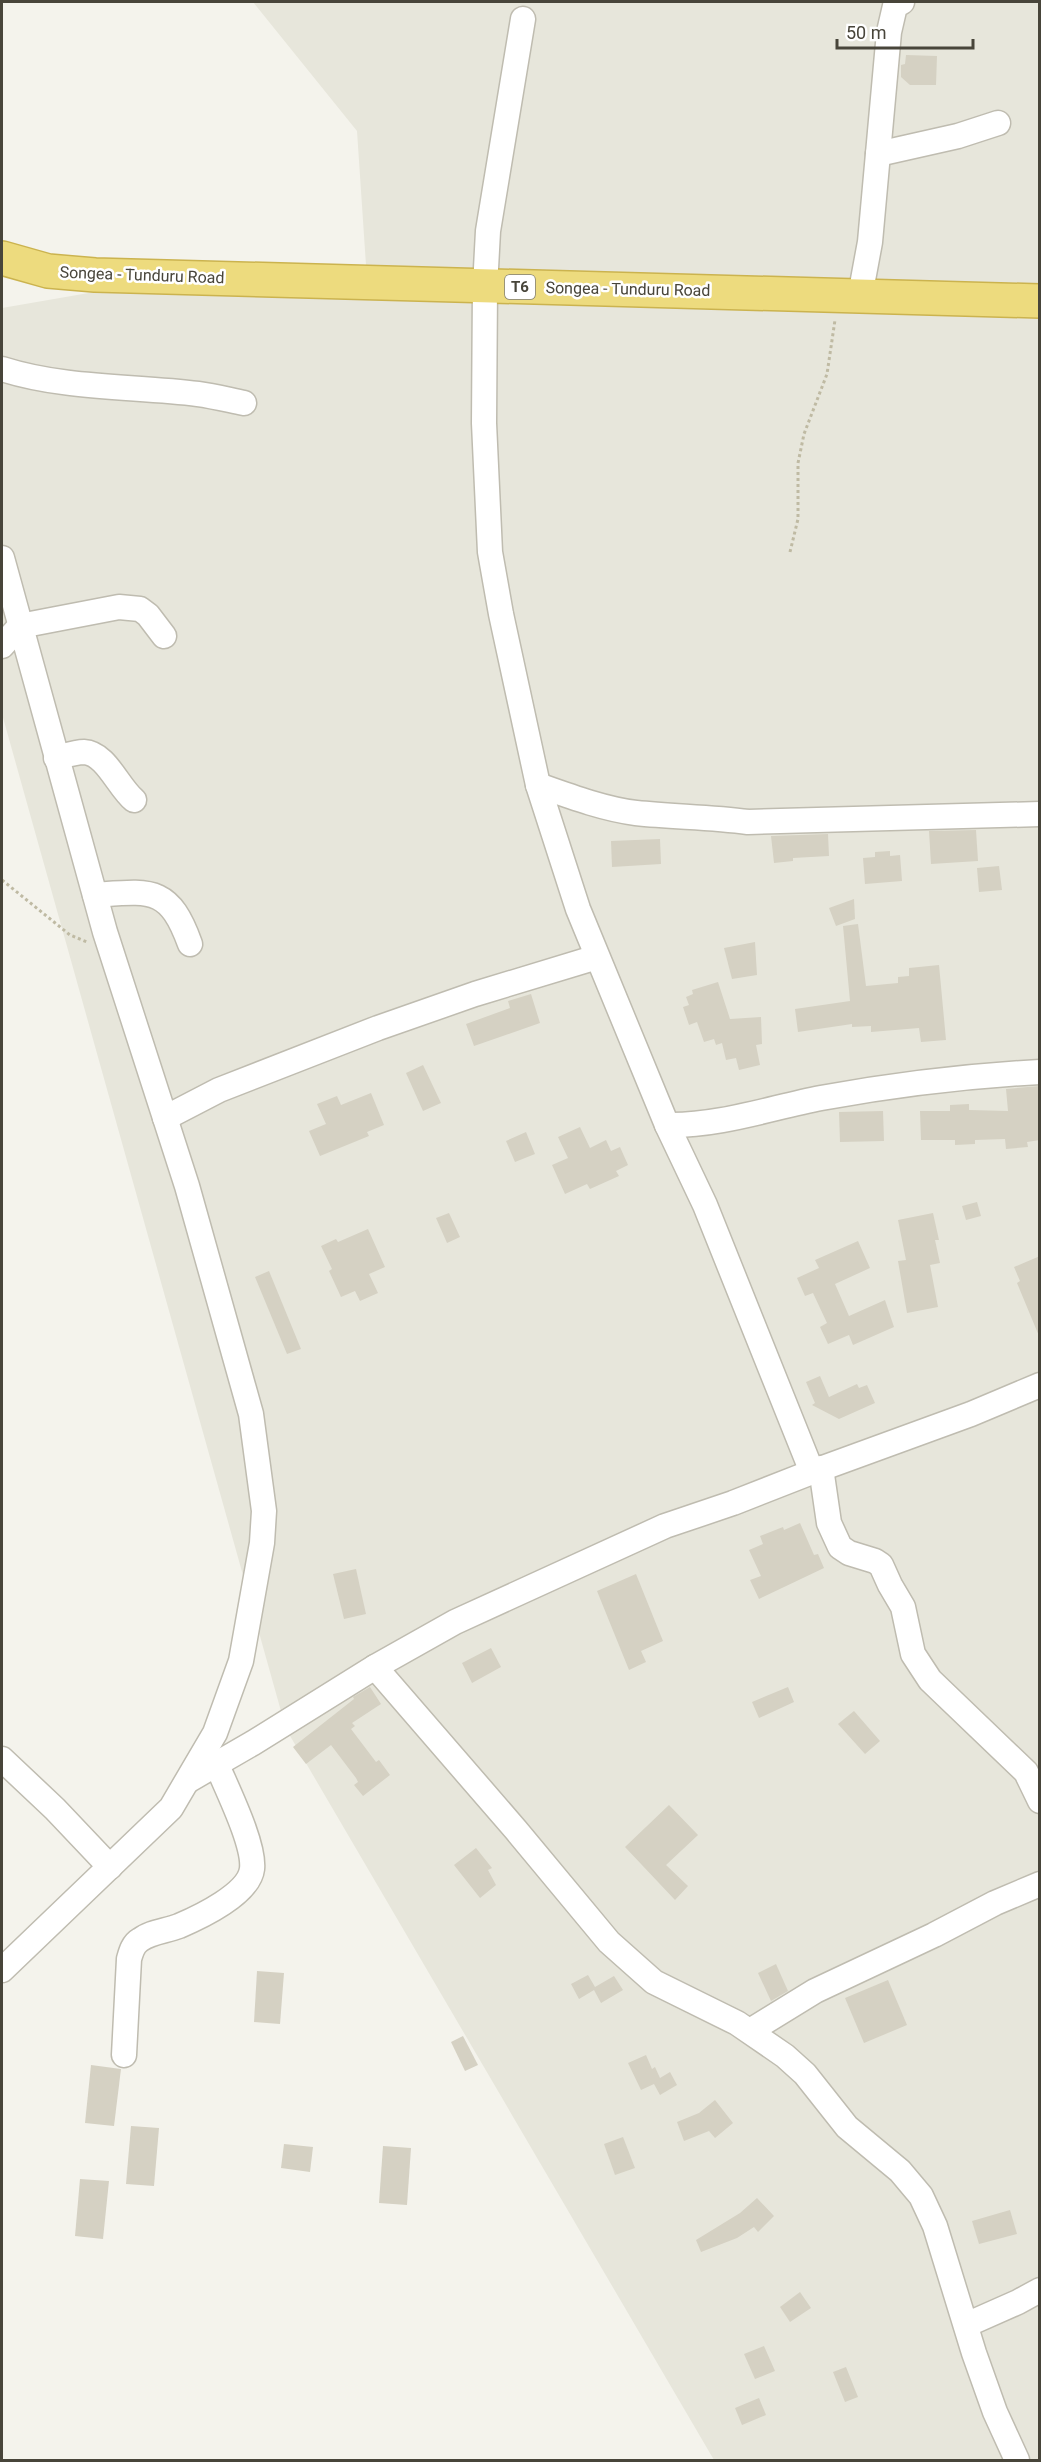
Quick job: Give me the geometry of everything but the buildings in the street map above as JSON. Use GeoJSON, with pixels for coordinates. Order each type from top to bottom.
{"type":"FeatureCollection","features":[{"type":"Feature","properties":{"kind":"highway","name":"Songea - Tunduru Road"},"geometry":{"type":"LineString","coordinates":[[2,258],[48,271],[95,275],[485,287],[572,286],[1040,301]]}},
{"type":"Feature","properties":{"kind":"street"},"geometry":{"type":"LineString","coordinates":[[848,296],[870,242],[892,16],[895,6],[902,2]]}},
{"type":"Feature","properties":{"kind":"street"},"geometry":{"type":"LineString","coordinates":[[523,19],[488,231],[485,287],[484,423],[490,552],[538,785],[562,865],[597,957],[667,1125],[705,1205],[816,1470],[829,1523],[840,1547],[849,1553],[881,1564],[903,1607],[913,1654],[930,1680],[1026,1772],[1040,1801]]}},
{"type":"Feature","properties":{"kind":"street"},"geometry":{"type":"LineString","coordinates":[[878,154],[958,136],[998,123]]}},
{"type":"Feature","properties":{"kind":"street"},"geometry":{"type":"LineString","coordinates":[[2,369],[22,375],[86,385],[200,394],[244,403]]}},
{"type":"Feature","properties":{"kind":"street"},"geometry":{"type":"LineString","coordinates":[[2,558],[95,895],[187,1186],[251,1414],[264,1511],[262,1543],[241,1661],[215,1733],[189,1780],[171,1809],[2,1970]]}},
{"type":"Feature","properties":{"kind":"street"},"geometry":{"type":"LineString","coordinates":[[2,646],[20,626],[119,607],[140,609],[148,615],[164,636]]}},
{"type":"Feature","properties":{"kind":"street"},"geometry":{"type":"LineString","coordinates":[[56,758],[83,752],[94,755],[106,764],[119,785],[134,800]]}},
{"type":"Feature","properties":{"kind":"street"},"geometry":{"type":"LineString","coordinates":[[538,785],[634,813],[709,817],[747,822],[1040,814]]}},
{"type":"Feature","properties":{"kind":"street"},"geometry":{"type":"LineString","coordinates":[[95,895],[130,893],[160,896],[174,909],[181,920],[190,944]]}},
{"type":"Feature","properties":{"kind":"street"},"geometry":{"type":"LineString","coordinates":[[165,1118],[219,1089],[378,1028],[475,994],[597,957]]}},
{"type":"Feature","properties":{"kind":"street"},"geometry":{"type":"LineString","coordinates":[[667,1125],[704,1123],[820,1098],[934,1081],[1040,1072]]}},
{"type":"Feature","properties":{"kind":"street"},"geometry":{"type":"LineString","coordinates":[[189,1780],[375,1667],[455,1622],[655,1530],[971,1414],[1040,1385]]}},
{"type":"Feature","properties":{"kind":"street"},"geometry":{"type":"LineString","coordinates":[[375,1667],[609,1942],[654,1982],[767,2042],[805,2074],[847,2127],[900,2171],[921,2196],[935,2226],[995,2412],[1017,2460]]}},
{"type":"Feature","properties":{"kind":"street"},"geometry":{"type":"LineString","coordinates":[[2,1759],[55,1809],[110,1867]]}},
{"type":"Feature","properties":{"kind":"street"},"geometry":{"type":"LineString","coordinates":[[124,2055],[129,1959],[133,1946],[140,1939],[209,1912],[240,1890],[248,1881],[252,1869],[251,1853],[217,1765]]}},
{"type":"Feature","properties":{"kind":"street"},"geometry":{"type":"LineString","coordinates":[[750,2031],[815,1991],[886,1959],[995,1902],[1040,1884]]}},
{"type":"Feature","properties":{"kind":"street"},"geometry":{"type":"LineString","coordinates":[[966,2325],[1040,2290]]}},
{"type":"Feature","properties":{"kind":"path"},"geometry":{"type":"LineString","coordinates":[[790,552],[798,519],[798,463],[804,434],[817,402],[848,296]]}},
{"type":"Feature","properties":{"kind":"path"},"geometry":{"type":"LineString","coordinates":[[2,880],[70,935],[81,941],[111,950]]}},
{"type":"Feature","properties":{"kind":"shaded area"},"geometry":{"type":"Polygon","coordinates":[[[253,2],[1039,2],[1039,2460],[714,2460],[286,1729],[2,714],[2,308],[106,290],[368,295],[357,131],[253,2]]]}}]}
